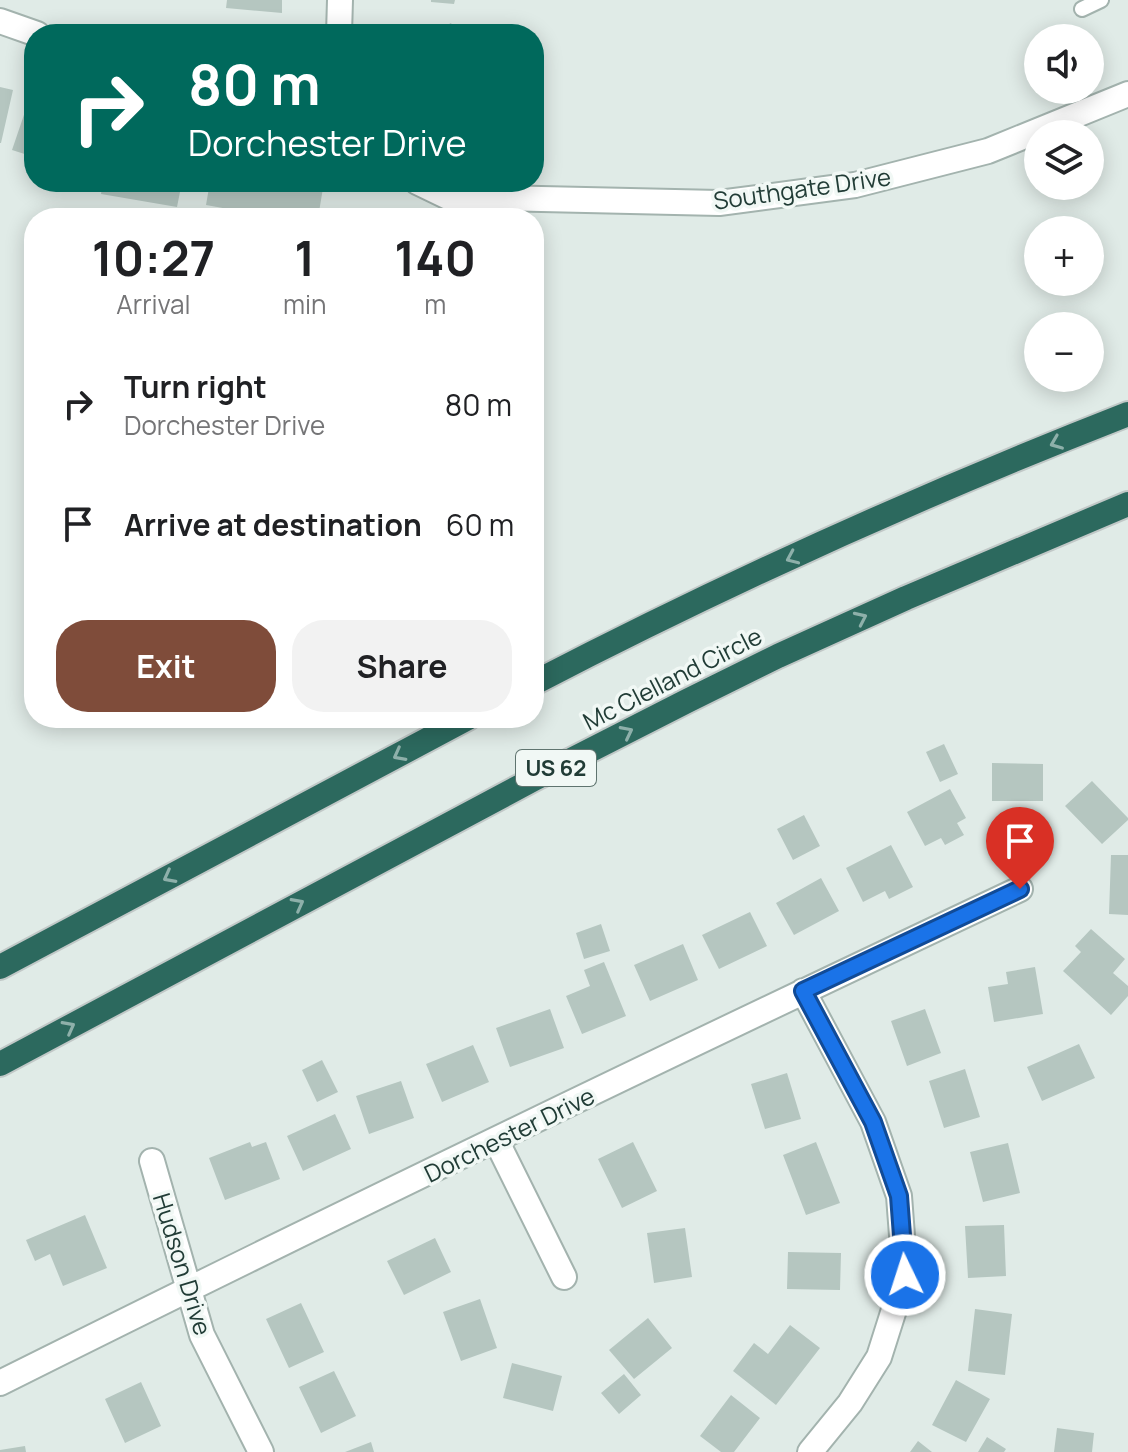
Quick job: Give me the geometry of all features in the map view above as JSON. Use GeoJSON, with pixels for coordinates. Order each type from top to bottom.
{"type":"FeatureCollection","features":[{"type":"Feature","properties":{"kind":"highway"},"geometry":{"type":"LineString","coordinates":[[544,678],[816,547],[1004,464],[1128,414]]}},
{"type":"Feature","properties":{"kind":"highway","name":"Mc Clelland Circle"},"geometry":{"type":"LineString","coordinates":[[0,1064],[494,800],[778,656],[1128,504]]}},
{"type":"Feature","properties":{"kind":"highway"},"geometry":{"type":"LineString","coordinates":[[0,967],[449,728]]}},
{"type":"Feature","properties":{"kind":"street"},"geometry":{"type":"LineString","coordinates":[[339,24],[340,0]]}},
{"type":"Feature","properties":{"kind":"street"},"geometry":{"type":"LineString","coordinates":[[0,21],[24,29]]}},
{"type":"Feature","properties":{"kind":"street","name":"Southgate Drive"},"geometry":{"type":"LineString","coordinates":[[438,192],[448,197],[719,203],[855,185],[988,151],[1128,94]]}},
{"type":"Feature","properties":{"kind":"street","name":"Dorchester Drive"},"geometry":{"type":"LineString","coordinates":[[0,1383],[189,1288],[1020,889]]}},
{"type":"Feature","properties":{"kind":"street"},"geometry":{"type":"LineString","coordinates":[[803,991],[873,1122],[899,1196],[905,1275],[879,1357],[850,1403],[810,1452]]}},
{"type":"Feature","properties":{"kind":"street"},"geometry":{"type":"LineString","coordinates":[[496,1140],[564,1277]]}},
{"type":"Feature","properties":{"kind":"street","name":"Hudson Drive"},"geometry":{"type":"LineString","coordinates":[[152,1161],[202,1335],[261,1452]]}},
{"type":"Feature","properties":{"kind":"lane"},"geometry":{"type":"LineString","coordinates":[[1082,9],[1101,0]]}},
{"type":"Feature","properties":{"kind":"building"},"geometry":{"type":"Polygon","coordinates":[[[227,0],[282,0],[282,13],[226,8],[227,0]]]}},
{"type":"Feature","properties":{"kind":"building"},"geometry":{"type":"Polygon","coordinates":[[[431,0],[455,0],[454,4],[431,0]]]}},
{"type":"Feature","properties":{"kind":"building"},"geometry":{"type":"Polygon","coordinates":[[[0,87],[13,90],[1,143],[0,143],[0,87]]]}},
{"type":"Feature","properties":{"kind":"building"},"geometry":{"type":"Polygon","coordinates":[[[24,115],[24,154],[12,150],[24,115]]]}},
{"type":"Feature","properties":{"kind":"building"},"geometry":{"type":"Polygon","coordinates":[[[101,192],[180,192],[177,207],[101,192]]]}},
{"type":"Feature","properties":{"kind":"building"},"geometry":{"type":"Polygon","coordinates":[[[208,192],[322,192],[320,208],[223,208],[206,205],[208,192]]]}},
{"type":"Feature","properties":{"kind":"building"},"geometry":{"type":"Polygon","coordinates":[[[944,744],[958,774],[940,782],[926,752],[944,744]]]}},
{"type":"Feature","properties":{"kind":"building"},"geometry":{"type":"Polygon","coordinates":[[[992,763],[1043,764],[1043,801],[992,801],[992,763]]]}},
{"type":"Feature","properties":{"kind":"building"},"geometry":{"type":"Polygon","coordinates":[[[1092,781],[1128,818],[1102,844],[1065,806],[1092,781]]]}},
{"type":"Feature","properties":{"kind":"building"},"geometry":{"type":"Polygon","coordinates":[[[950,789],[966,818],[957,823],[964,835],[945,845],[941,838],[925,846],[907,812],[950,789]]]}},
{"type":"Feature","properties":{"kind":"building"},"geometry":{"type":"Polygon","coordinates":[[[804,815],[820,846],[793,860],[777,829],[804,815]]]}},
{"type":"Feature","properties":{"kind":"building"},"geometry":{"type":"Polygon","coordinates":[[[891,845],[913,887],[889,899],[885,891],[863,902],[846,868],[891,845]]]}},
{"type":"Feature","properties":{"kind":"building"},"geometry":{"type":"Polygon","coordinates":[[[1111,855],[1128,855],[1128,915],[1109,914],[1111,855]]]}},
{"type":"Feature","properties":{"kind":"building"},"geometry":{"type":"Polygon","coordinates":[[[821,878],[839,911],[794,935],[776,903],[821,878]]]}},
{"type":"Feature","properties":{"kind":"building"},"geometry":{"type":"Polygon","coordinates":[[[750,912],[767,946],[719,969],[702,935],[750,912]]]}},
{"type":"Feature","properties":{"kind":"building"},"geometry":{"type":"Polygon","coordinates":[[[601,924],[610,951],[584,959],[576,933],[601,924]]]}},
{"type":"Feature","properties":{"kind":"building"},"geometry":{"type":"Polygon","coordinates":[[[1091,929],[1125,959],[1113,973],[1128,986],[1128,996],[1111,1015],[1063,971],[1081,952],[1075,946],[1091,929]]]}},
{"type":"Feature","properties":{"kind":"building"},"geometry":{"type":"Polygon","coordinates":[[[683,944],[698,980],[650,1001],[634,965],[683,944]]]}},
{"type":"Feature","properties":{"kind":"building"},"geometry":{"type":"Polygon","coordinates":[[[604,962],[626,1016],[582,1034],[566,996],[590,986],[584,970],[604,962]]]}},
{"type":"Feature","properties":{"kind":"building"},"geometry":{"type":"Polygon","coordinates":[[[1035,967],[1043,1014],[994,1022],[988,987],[1008,984],[1006,972],[1035,967]]]}},
{"type":"Feature","properties":{"kind":"building"},"geometry":{"type":"Polygon","coordinates":[[[550,1009],[564,1048],[510,1067],[496,1028],[550,1009]]]}},
{"type":"Feature","properties":{"kind":"building"},"geometry":{"type":"Polygon","coordinates":[[[925,1009],[941,1053],[907,1066],[891,1021],[925,1009]]]}},
{"type":"Feature","properties":{"kind":"building"},"geometry":{"type":"Polygon","coordinates":[[[1079,1044],[1095,1078],[1042,1101],[1027,1067],[1079,1044]]]}},
{"type":"Feature","properties":{"kind":"building"},"geometry":{"type":"Polygon","coordinates":[[[473,1045],[489,1082],[442,1102],[426,1064],[473,1045]]]}},
{"type":"Feature","properties":{"kind":"building"},"geometry":{"type":"Polygon","coordinates":[[[322,1060],[338,1092],[317,1102],[302,1070],[322,1060]]]}},
{"type":"Feature","properties":{"kind":"building"},"geometry":{"type":"Polygon","coordinates":[[[965,1069],[980,1117],[944,1128],[929,1081],[965,1069]]]}},
{"type":"Feature","properties":{"kind":"building"},"geometry":{"type":"Polygon","coordinates":[[[787,1073],[801,1119],[765,1129],[751,1084],[787,1073]]]}},
{"type":"Feature","properties":{"kind":"building"},"geometry":{"type":"Polygon","coordinates":[[[401,1081],[414,1118],[369,1134],[356,1096],[401,1081]]]}},
{"type":"Feature","properties":{"kind":"building"},"geometry":{"type":"Polygon","coordinates":[[[335,1114],[351,1149],[303,1171],[287,1136],[335,1114]]]}},
{"type":"Feature","properties":{"kind":"building"},"geometry":{"type":"Polygon","coordinates":[[[250,1142],[252,1147],[266,1142],[280,1179],[225,1200],[209,1158],[250,1142]]]}},
{"type":"Feature","properties":{"kind":"building"},"geometry":{"type":"Polygon","coordinates":[[[633,1142],[657,1191],[622,1208],[598,1159],[633,1142]]]}},
{"type":"Feature","properties":{"kind":"building"},"geometry":{"type":"Polygon","coordinates":[[[816,1142],[840,1203],[806,1215],[783,1155],[816,1142]]]}},
{"type":"Feature","properties":{"kind":"building"},"geometry":{"type":"Polygon","coordinates":[[[1008,1143],[1020,1193],[983,1202],[970,1152],[1008,1143]]]}},
{"type":"Feature","properties":{"kind":"building"},"geometry":{"type":"Polygon","coordinates":[[[85,1215],[107,1268],[63,1286],[50,1254],[35,1261],[26,1240],[85,1215]]]}},
{"type":"Feature","properties":{"kind":"building"},"geometry":{"type":"Polygon","coordinates":[[[1004,1225],[1006,1276],[968,1278],[965,1226],[1004,1225]]]}},
{"type":"Feature","properties":{"kind":"building"},"geometry":{"type":"Polygon","coordinates":[[[685,1228],[692,1277],[654,1283],[647,1233],[685,1228]]]}},
{"type":"Feature","properties":{"kind":"building"},"geometry":{"type":"Polygon","coordinates":[[[435,1238],[451,1272],[404,1295],[387,1261],[435,1238]]]}},
{"type":"Feature","properties":{"kind":"building"},"geometry":{"type":"Polygon","coordinates":[[[788,1252],[841,1253],[840,1290],[787,1289],[788,1252]]]}},
{"type":"Feature","properties":{"kind":"building"},"geometry":{"type":"Polygon","coordinates":[[[480,1299],[497,1348],[461,1361],[443,1312],[480,1299]]]}},
{"type":"Feature","properties":{"kind":"building"},"geometry":{"type":"Polygon","coordinates":[[[301,1303],[324,1352],[289,1368],[266,1319],[301,1303]]]}},
{"type":"Feature","properties":{"kind":"building"},"geometry":{"type":"Polygon","coordinates":[[[975,1309],[1012,1314],[1005,1375],[968,1371],[975,1309]]]}},
{"type":"Feature","properties":{"kind":"building"},"geometry":{"type":"Polygon","coordinates":[[[648,1318],[672,1348],[634,1379],[609,1350],[648,1318]]]}},
{"type":"Feature","properties":{"kind":"building"},"geometry":{"type":"Polygon","coordinates":[[[790,1325],[820,1348],[776,1405],[733,1371],[754,1343],[768,1354],[790,1325]]]}},
{"type":"Feature","properties":{"kind":"building"},"geometry":{"type":"Polygon","coordinates":[[[512,1363],[562,1376],[553,1411],[503,1398],[512,1363]]]}},
{"type":"Feature","properties":{"kind":"building"},"geometry":{"type":"Polygon","coordinates":[[[334,1371],[356,1416],[321,1433],[299,1387],[334,1371]]]}},
{"type":"Feature","properties":{"kind":"building"},"geometry":{"type":"Polygon","coordinates":[[[624,1374],[641,1395],[619,1414],[601,1393],[624,1374]]]}},
{"type":"Feature","properties":{"kind":"building"},"geometry":{"type":"Polygon","coordinates":[[[956,1380],[990,1399],[966,1442],[932,1425],[956,1380]]]}},
{"type":"Feature","properties":{"kind":"building"},"geometry":{"type":"Polygon","coordinates":[[[141,1382],[161,1426],[125,1443],[105,1399],[141,1382]]]}},
{"type":"Feature","properties":{"kind":"building"},"geometry":{"type":"Polygon","coordinates":[[[731,1395],[760,1418],[734,1452],[721,1452],[700,1436],[731,1395]]]}},
{"type":"Feature","properties":{"kind":"building"},"geometry":{"type":"Polygon","coordinates":[[[1057,1428],[1094,1433],[1092,1452],[1054,1452],[1057,1428]]]}},
{"type":"Feature","properties":{"kind":"building"},"geometry":{"type":"Polygon","coordinates":[[[987,1437],[1006,1449],[1004,1452],[978,1452],[987,1437]]]}},
{"type":"Feature","properties":{"kind":"building"},"geometry":{"type":"Polygon","coordinates":[[[918,1441],[932,1452],[910,1452],[918,1441]]]}},
{"type":"Feature","properties":{"kind":"building"},"geometry":{"type":"Polygon","coordinates":[[[371,1442],[374,1452],[345,1452],[371,1442]]]}},
{"type":"Feature","properties":{"kind":"building"},"geometry":{"type":"Polygon","coordinates":[[[25,1446],[26,1452],[0,1452],[0,1450],[25,1446]]]}},
{"type":"Feature","properties":{"kind":"route"},"geometry":{"type":"LineString","coordinates":[[905,1275],[899,1196],[873,1122],[803,991],[1020,889]]}}]}
